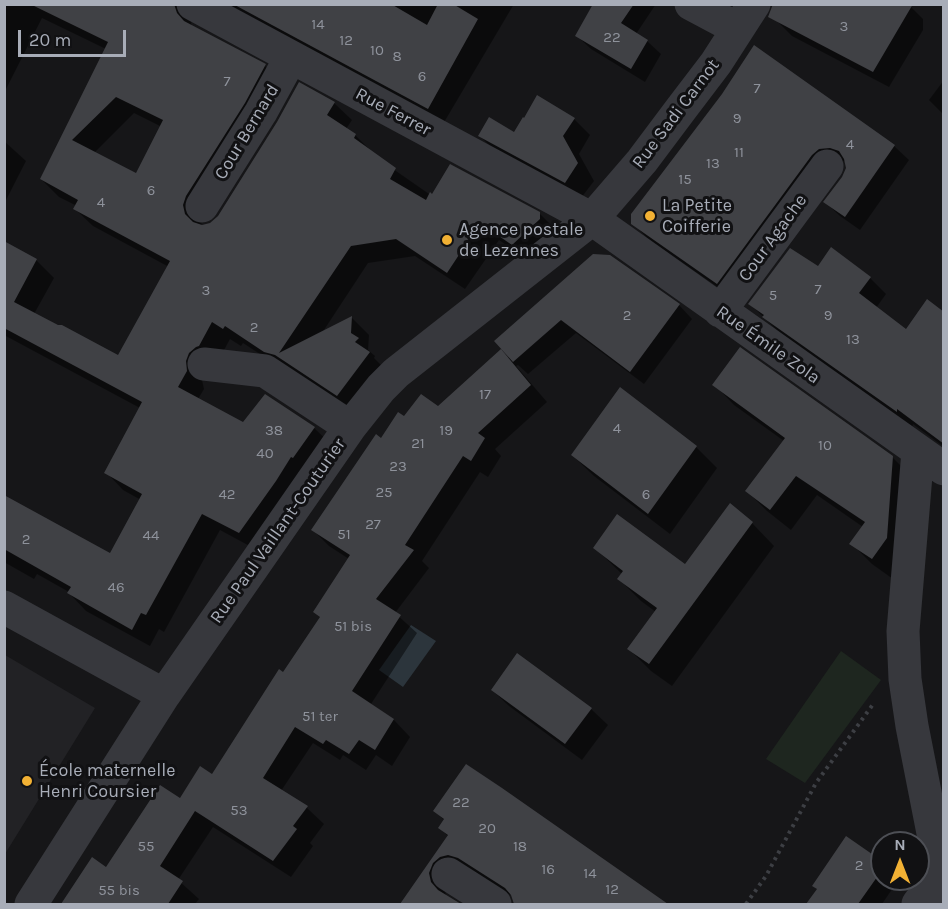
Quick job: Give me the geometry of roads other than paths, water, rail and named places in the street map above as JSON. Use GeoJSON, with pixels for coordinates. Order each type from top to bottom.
{"type":"FeatureCollection","features":[{"type":"Feature","properties":{"kind":"street","name":"Rue Ferrer"},"geometry":{"type":"LineString","coordinates":[[193,4],[592,219]]}},
{"type":"Feature","properties":{"kind":"street"},"geometry":{"type":"LineString","coordinates":[[691,4],[746,17]]}},
{"type":"Feature","properties":{"kind":"street","name":"Rue Sadi Carnot"},"geometry":{"type":"LineString","coordinates":[[592,219],[642,161],[716,63],[746,17]]}},
{"type":"Feature","properties":{"kind":"street","name":"Cour Bernard"},"geometry":{"type":"LineString","coordinates":[[202,206],[261,112],[291,57]]}},
{"type":"Feature","properties":{"kind":"street","name":"Cour Agache"},"geometry":{"type":"LineString","coordinates":[[720,311],[826,166]]}},
{"type":"Feature","properties":{"kind":"street","name":"Rue Émile Zola"},"geometry":{"type":"LineString","coordinates":[[592,219],[931,460]]}},
{"type":"Feature","properties":{"kind":"street","name":"Rue Paul Vaillant-Couturier"},"geometry":{"type":"LineString","coordinates":[[31,904],[164,694],[350,428],[381,388],[396,373],[592,219]]}},
{"type":"Feature","properties":{"kind":"street"},"geometry":{"type":"LineString","coordinates":[[204,364],[265,371],[350,428]]}},
{"type":"Feature","properties":{"kind":"street"},"geometry":{"type":"LineString","coordinates":[[918,904],[942,881],[912,726],[905,680],[903,631],[931,460]]}},
{"type":"Feature","properties":{"kind":"street"},"geometry":{"type":"LineString","coordinates":[[4,607],[164,694]]}},
{"type":"Feature","properties":{"kind":"street"},"geometry":{"type":"LineString","coordinates":[[448,874],[495,904]]}},
{"type":"Feature","properties":{"kind":"place","name":"La Petite Coifferie"},"geometry":{"type":"Point","coordinates":[650,216]}},
{"type":"Feature","properties":{"kind":"place","name":"Agence postale de Lezennes"},"geometry":{"type":"Point","coordinates":[447,240]}},
{"type":"Feature","properties":{"kind":"place","name":"École maternelle Henri Coursier"},"geometry":{"type":"Point","coordinates":[27,781]}}]}
